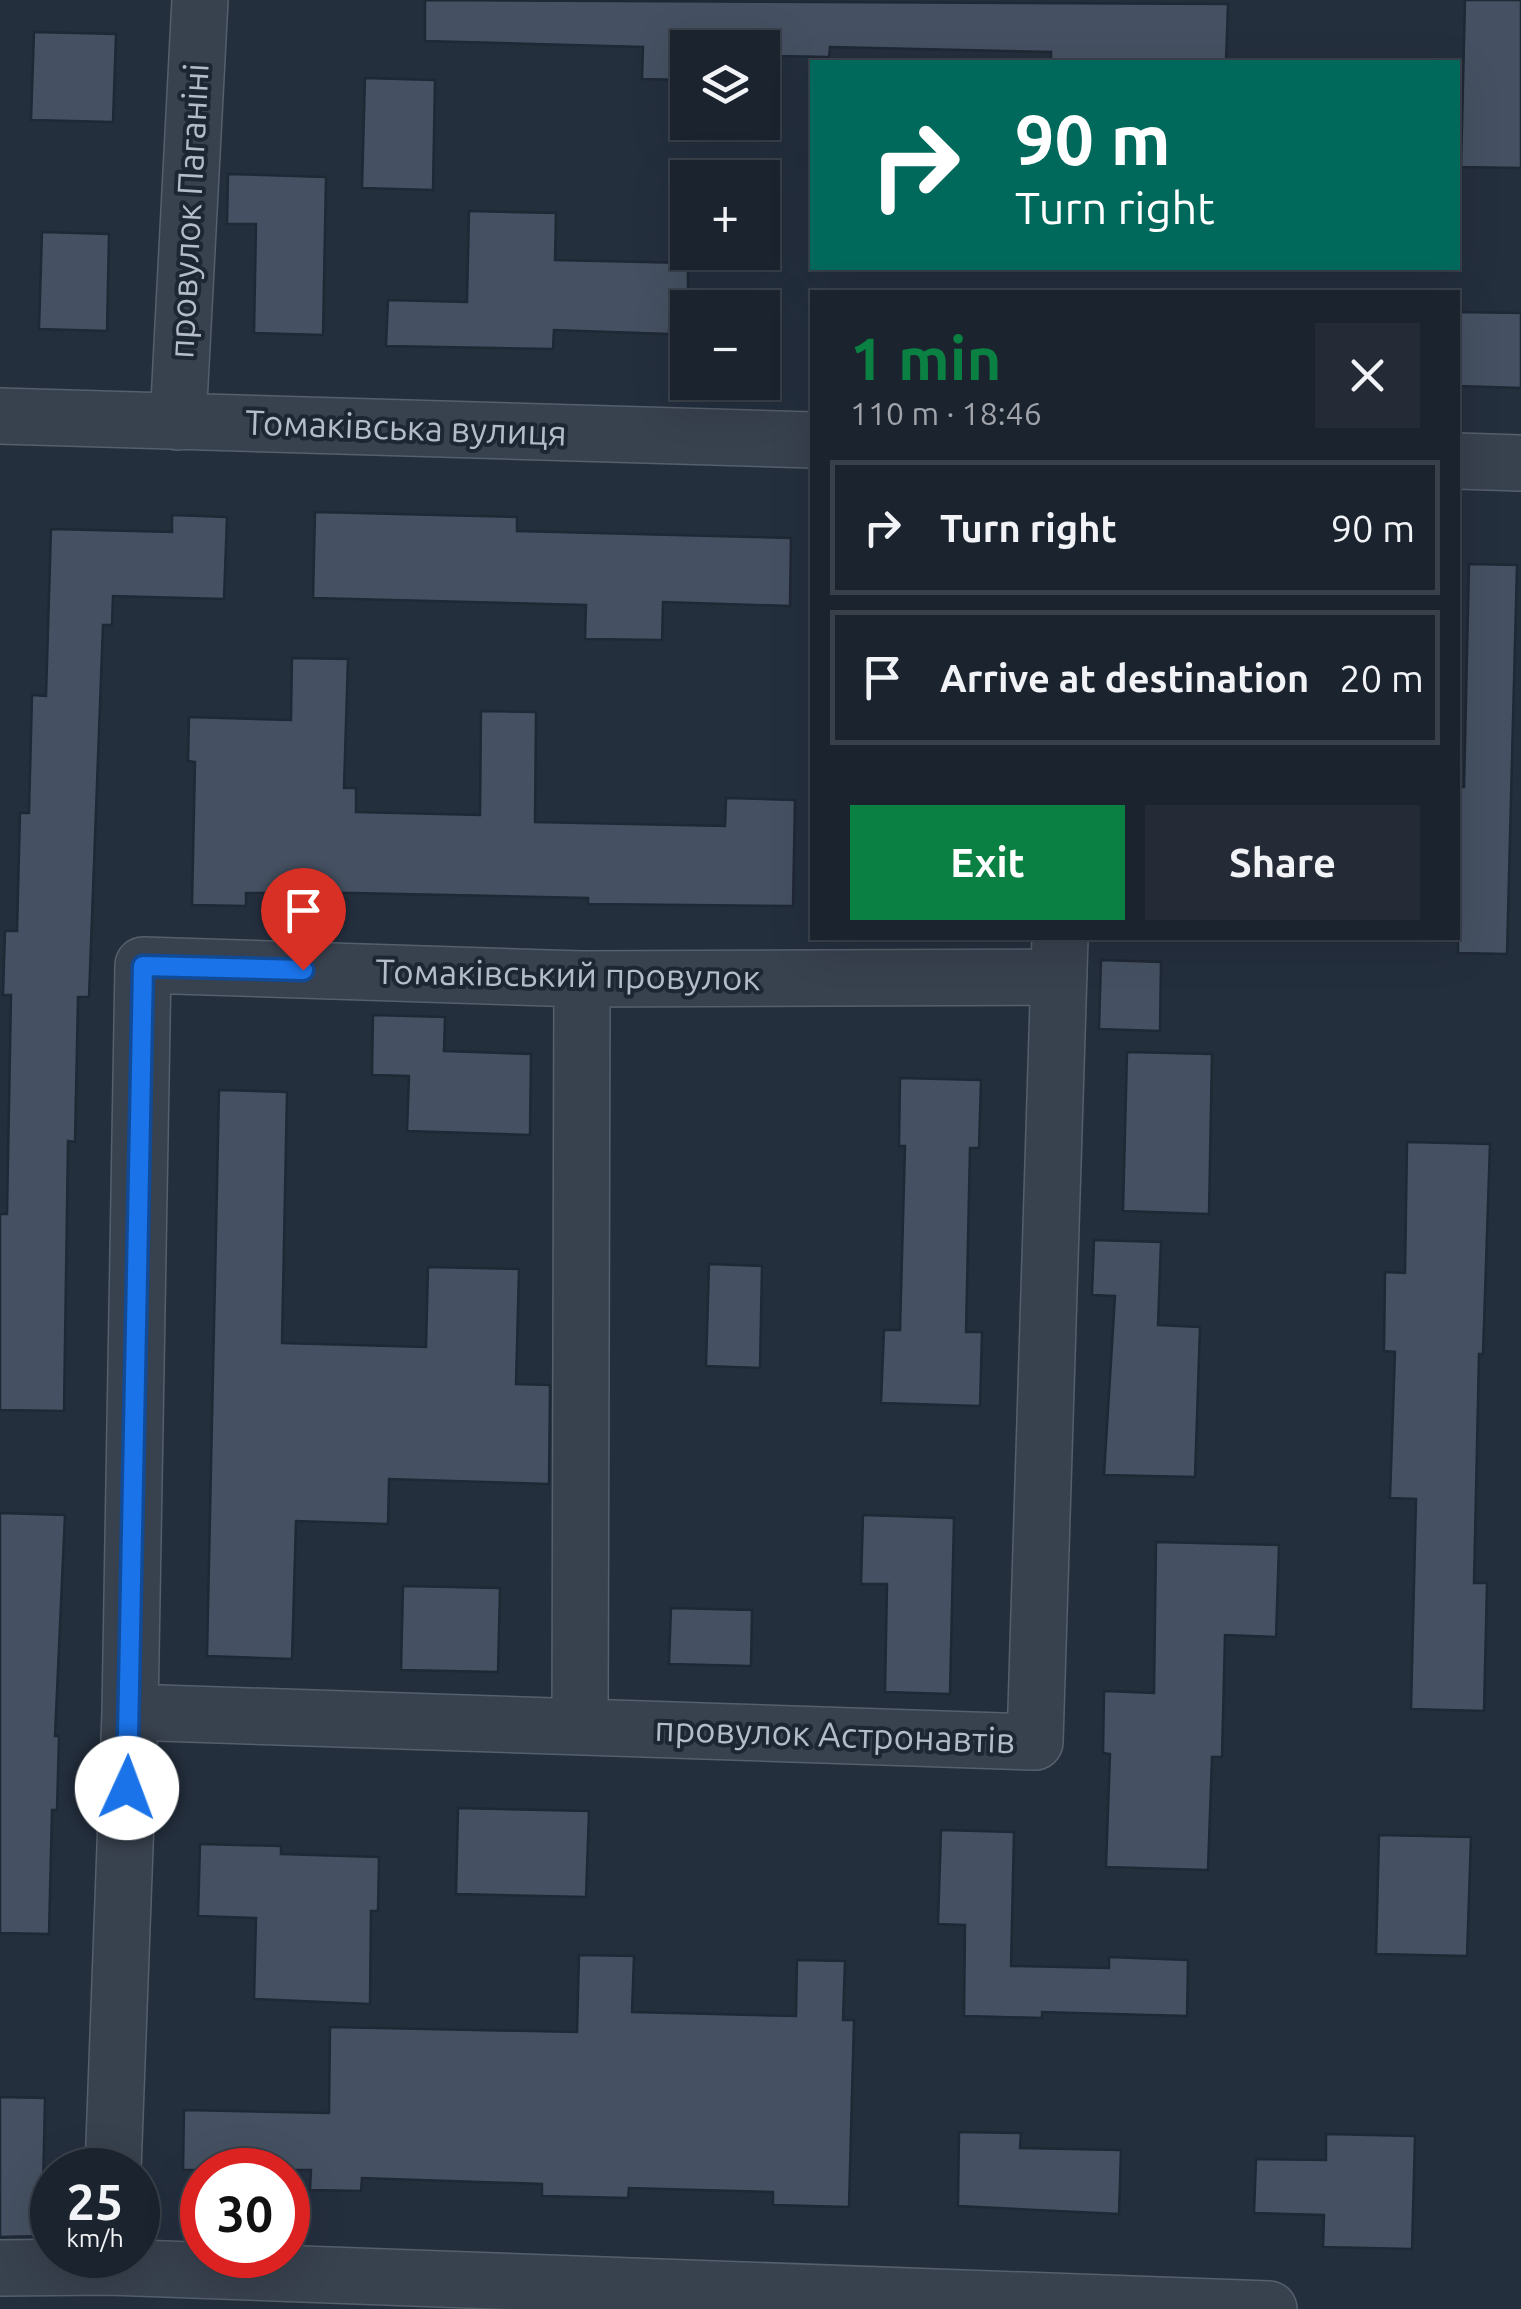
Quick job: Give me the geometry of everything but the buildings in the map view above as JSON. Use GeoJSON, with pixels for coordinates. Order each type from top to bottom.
{"type":"FeatureCollection","features":[{"type":"Feature","properties":{"kind":"street","name":"провулок Паганіні"},"geometry":{"type":"LineString","coordinates":[[178,422],[200,0]]}},
{"type":"Feature","properties":{"kind":"street","name":"Томаківська вулиця"},"geometry":{"type":"LineString","coordinates":[[0,416],[810,440]]}},
{"type":"Feature","properties":{"kind":"street"},"geometry":{"type":"LineString","coordinates":[[1460,461],[1521,463]]}},
{"type":"Feature","properties":{"kind":"street","name":"Томаківський провулок"},"geometry":{"type":"LineString","coordinates":[[113,2148],[130,1712],[143,966],[582,979],[1059,957]]}},
{"type":"Feature","properties":{"kind":"street","name":"провулок Астронавтів"},"geometry":{"type":"LineString","coordinates":[[130,1712],[1035,1742],[1059,957]]}},
{"type":"Feature","properties":{"kind":"street"},"geometry":{"type":"LineString","coordinates":[[580,1726],[582,979]]}},
{"type":"Feature","properties":{"kind":"street"},"geometry":{"type":"LineString","coordinates":[[160,2263],[1268,2309]]}},
{"type":"Feature","properties":{"kind":"street"},"geometry":{"type":"LineString","coordinates":[[0,2268],[30,2266]]}},
{"type":"Feature","properties":{"kind":"route"},"geometry":{"type":"LineString","coordinates":[[127,1788],[143,966],[303,970]]}}]}
